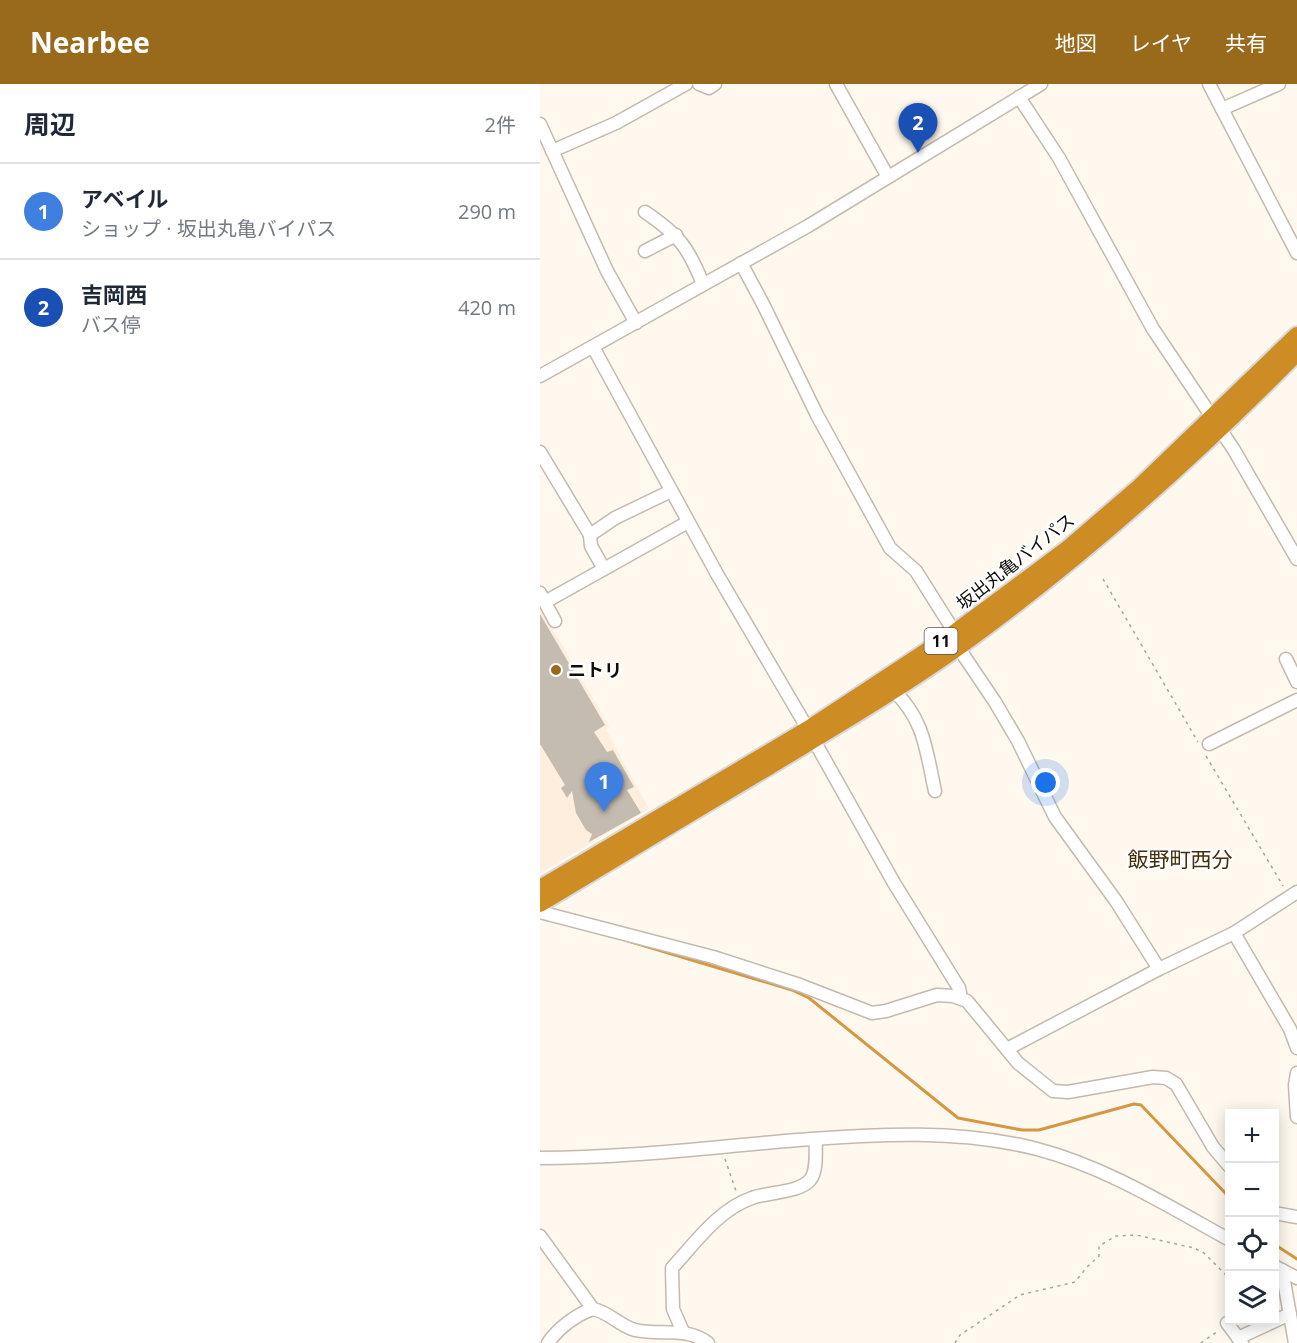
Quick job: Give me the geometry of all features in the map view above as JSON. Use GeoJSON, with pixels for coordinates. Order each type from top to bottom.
{"type":"FeatureCollection","features":[{"type":"Feature","properties":{"kind":"highway","name":"坂出丸亀バイパス"},"geometry":{"type":"LineString","coordinates":[[1216,424],[1297,335]]}},
{"type":"Feature","properties":{"kind":"highway","name":"坂出丸亀バイパス"},"geometry":{"type":"LineString","coordinates":[[540,904],[811,734],[955,634],[1067,549],[1297,353]]}},
{"type":"Feature","properties":{"kind":"highway","name":"坂出丸亀バイパス"},"geometry":{"type":"LineString","coordinates":[[542,882],[893,690],[955,634]]}},
{"type":"Feature","properties":{"kind":"street"},"geometry":{"type":"LineString","coordinates":[[552,151],[616,123],[686,84]]}},
{"type":"Feature","properties":{"kind":"street"},"geometry":{"type":"LineString","coordinates":[[699,84],[709,88],[715,84]]}},
{"type":"Feature","properties":{"kind":"street"},"geometry":{"type":"LineString","coordinates":[[836,84],[888,177]]}},
{"type":"Feature","properties":{"kind":"street"},"geometry":{"type":"LineString","coordinates":[[540,376],[808,226],[1041,84]]}},
{"type":"Feature","properties":{"kind":"street"},"geometry":{"type":"LineString","coordinates":[[1209,84],[1297,253]]}},
{"type":"Feature","properties":{"kind":"street"},"geometry":{"type":"LineString","coordinates":[[1222,109],[1279,84]]}},
{"type":"Feature","properties":{"kind":"street"},"geometry":{"type":"LineString","coordinates":[[1019,97],[1059,158],[1153,329],[1216,424],[1297,559]]}},
{"type":"Feature","properties":{"kind":"street"},"geometry":{"type":"LineString","coordinates":[[540,124],[607,271],[636,323]]}},
{"type":"Feature","properties":{"kind":"street"},"geometry":{"type":"LineString","coordinates":[[645,212],[676,235],[694,260],[704,284]]}},
{"type":"Feature","properties":{"kind":"street"},"geometry":{"type":"LineString","coordinates":[[645,251],[676,235]]}},
{"type":"Feature","properties":{"kind":"street"},"geometry":{"type":"LineString","coordinates":[[741,263],[817,415],[890,548],[916,571],[955,634],[962,654],[996,702],[1018,741],[1055,818],[1116,901],[1158,969]]}},
{"type":"Feature","properties":{"kind":"street"},"geometry":{"type":"LineString","coordinates":[[593,347],[670,491],[811,734],[894,883],[959,987],[961,998]]}},
{"type":"Feature","properties":{"kind":"street"},"geometry":{"type":"LineString","coordinates":[[540,452],[590,536],[591,546],[604,569]]}},
{"type":"Feature","properties":{"kind":"street"},"geometry":{"type":"LineString","coordinates":[[590,536],[615,518],[670,491]]}},
{"type":"Feature","properties":{"kind":"street"},"geometry":{"type":"LineString","coordinates":[[555,621],[542,597],[604,569],[688,522]]}},
{"type":"Feature","properties":{"kind":"street"},"geometry":{"type":"LineString","coordinates":[[1286,659],[1297,682]]}},
{"type":"Feature","properties":{"kind":"street"},"geometry":{"type":"LineString","coordinates":[[893,690],[901,697],[922,729],[935,791]]}},
{"type":"Feature","properties":{"kind":"street"},"geometry":{"type":"LineString","coordinates":[[1204,746],[1297,700]]}},
{"type":"Feature","properties":{"kind":"street"},"geometry":{"type":"LineString","coordinates":[[1007,1049],[1158,969],[1234,933],[1294,894]]}},
{"type":"Feature","properties":{"kind":"street"},"geometry":{"type":"LineString","coordinates":[[540,912],[724,960],[800,985],[872,1013],[879,1013],[937,995],[945,994],[961,998],[973,1007],[1027,1072],[1046,1087],[1060,1093],[1139,1078],[1161,1077],[1171,1080],[1181,1091],[1219,1156],[1226,1163]]}},
{"type":"Feature","properties":{"kind":"street"},"geometry":{"type":"LineString","coordinates":[[1234,933],[1290,1029],[1297,1048]]}},
{"type":"Feature","properties":{"kind":"street"},"geometry":{"type":"LineString","coordinates":[[1297,1073],[1295,1085],[1297,1117]]}},
{"type":"Feature","properties":{"kind":"street"},"geometry":{"type":"LineString","coordinates":[[540,1158],[872,1135],[956,1136],[986,1139],[1036,1149],[1084,1165],[1116,1179],[1225,1237]]}},
{"type":"Feature","properties":{"kind":"street"},"geometry":{"type":"LineString","coordinates":[[683,1332],[673,1309],[672,1268],[717,1220],[741,1203],[753,1197],[803,1185],[810,1180],[814,1169],[816,1139]]}},
{"type":"Feature","properties":{"kind":"street"},"geometry":{"type":"LineString","coordinates":[[1279,1217],[1297,1217]]}},
{"type":"Feature","properties":{"kind":"street"},"geometry":{"type":"LineString","coordinates":[[540,1236],[593,1309]]}},
{"type":"Feature","properties":{"kind":"street"},"geometry":{"type":"LineString","coordinates":[[1279,1269],[1297,1278]]}},
{"type":"Feature","properties":{"kind":"street"},"geometry":{"type":"LineString","coordinates":[[1279,1271],[1295,1343]]}},
{"type":"Feature","properties":{"kind":"street"},"geometry":{"type":"LineString","coordinates":[[548,1343],[555,1333],[593,1309],[603,1311],[631,1329],[645,1332],[683,1332],[708,1343]]}},
{"type":"Feature","properties":{"kind":"street"},"geometry":{"type":"LineString","coordinates":[[1229,1325],[1240,1340],[1290,1314]]}},
{"type":"Feature","properties":{"kind":"path"},"geometry":{"type":"LineString","coordinates":[[1102,579],[1204,746],[1281,884],[1294,894]]}},
{"type":"Feature","properties":{"kind":"path"},"geometry":{"type":"LineString","coordinates":[[720,1147],[741,1203]]}},
{"type":"Feature","properties":{"kind":"path"},"geometry":{"type":"LineString","coordinates":[[955,1343],[960,1335],[1020,1295],[1076,1282],[1099,1256],[1100,1246],[1116,1236],[1136,1236],[1194,1248],[1204,1253],[1225,1274]]}},
{"type":"Feature","properties":{"kind":"path"},"geometry":{"type":"LineString","coordinates":[[1202,1343],[1225,1325]]}},
{"type":"Feature","properties":{"kind":"shaded area"},"geometry":{"type":"Polygon","coordinates":[[[540,607],[609,726],[606,730],[649,809],[540,873],[540,607]]]}},
{"type":"Feature","properties":{"kind":"building"},"geometry":{"type":"Polygon","coordinates":[[[540,614],[605,725],[594,732],[607,752],[613,750],[634,787],[627,790],[641,813],[589,842],[592,834],[586,830],[576,813],[572,791],[567,798],[561,788],[565,785],[540,744],[540,614]]]}},
{"type":"Feature","properties":{"kind":"waterway"},"geometry":{"type":"LineString","coordinates":[[628,941],[792,990],[809,998],[958,1118],[1022,1130],[1039,1130],[1134,1104],[1141,1105],[1225,1193]]}},
{"type":"Feature","properties":{"kind":"waterway"},"geometry":{"type":"LineString","coordinates":[[1279,1247],[1297,1259]]}},
{"type":"Feature","properties":{"kind":"place","name":"吉岡西"},"geometry":{"type":"Point","coordinates":[918,153]}},
{"type":"Feature","properties":{"kind":"place","name":"ニトリ"},"geometry":{"type":"Point","coordinates":[556,670]}},
{"type":"Feature","properties":{"kind":"place","name":"アベイル"},"geometry":{"type":"Point","coordinates":[604,812]}},
{"type":"Feature","properties":{"kind":"district","name":"飯野町西分"},"geometry":{"type":"Point","coordinates":[1180,859]}}]}
